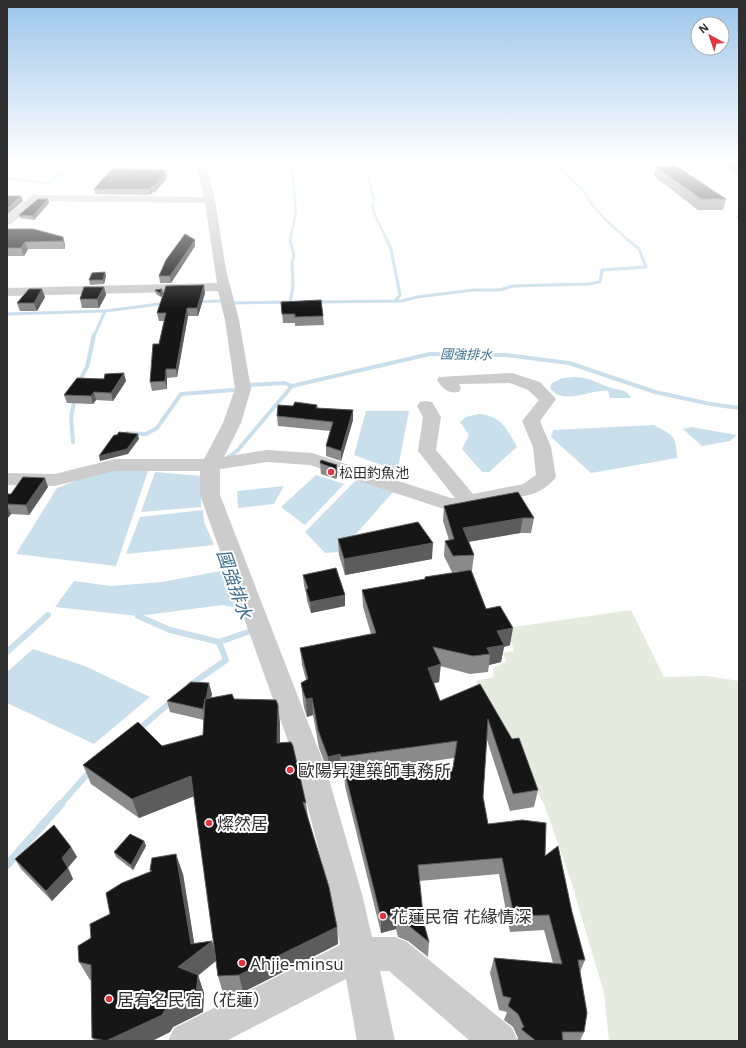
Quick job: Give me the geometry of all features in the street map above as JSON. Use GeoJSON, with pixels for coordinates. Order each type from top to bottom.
{"type":"FeatureCollection","features":[{"type":"Feature","properties":{"kind":"street"},"geometry":{"type":"LineString","coordinates":[[7,222],[20,211]]}},
{"type":"Feature","properties":{"kind":"street"},"geometry":{"type":"LineString","coordinates":[[212,211],[243,388],[232,423],[210,465],[210,495],[312,769],[346,894],[376,1041]]}},
{"type":"Feature","properties":{"kind":"street"},"geometry":{"type":"LineString","coordinates":[[7,292],[224,287]]}},
{"type":"Feature","properties":{"kind":"street"},"geometry":{"type":"LineString","coordinates":[[7,480],[55,480],[115,465],[210,465],[267,456],[312,459],[450,505],[529,489],[546,477],[542,448],[531,421],[548,399],[534,386],[512,378],[445,380],[453,388]]}},
{"type":"Feature","properties":{"kind":"street"},"geometry":{"type":"LineString","coordinates":[[426,406],[432,417],[427,451],[468,501]]}},
{"type":"Feature","properties":{"kind":"street"},"geometry":{"type":"LineString","coordinates":[[187,1041],[359,954],[395,954],[499,1041]]}},
{"type":"Feature","properties":{"kind":"shaded area"},"geometry":{"type":"Polygon","coordinates":[[[631,610],[664,677],[707,676],[739,681],[739,1041],[609,1041],[604,993],[571,881],[544,804],[508,738],[480,697],[476,681],[494,677],[493,668],[506,662],[503,653],[514,651],[507,628],[631,610]]]}},
{"type":"Feature","properties":{"kind":"water"},"geometry":{"type":"Polygon","coordinates":[[[575,377],[590,380],[623,391],[631,398],[610,398],[608,391],[570,397],[562,396],[550,388],[552,383],[563,378],[575,377]]]}},
{"type":"Feature","properties":{"kind":"water"},"geometry":{"type":"Polygon","coordinates":[[[366,411],[409,411],[398,468],[392,469],[354,455],[366,411]]]}},
{"type":"Feature","properties":{"kind":"water"},"geometry":{"type":"Polygon","coordinates":[[[478,414],[486,415],[498,420],[510,434],[517,447],[489,472],[482,472],[462,449],[469,435],[460,422],[466,417],[478,414]]]}},
{"type":"Feature","properties":{"kind":"water"},"geometry":{"type":"Polygon","coordinates":[[[654,425],[673,437],[676,445],[677,458],[591,473],[551,437],[553,430],[654,425]]]}},
{"type":"Feature","properties":{"kind":"water"},"geometry":{"type":"Polygon","coordinates":[[[691,427],[737,435],[730,441],[702,446],[683,429],[691,427]]]}},
{"type":"Feature","properties":{"kind":"water"},"geometry":{"type":"Polygon","coordinates":[[[108,468],[148,471],[116,566],[16,554],[57,488],[108,468]]]}},
{"type":"Feature","properties":{"kind":"water"},"geometry":{"type":"Polygon","coordinates":[[[155,472],[202,476],[201,507],[141,512],[155,472]]]}},
{"type":"Feature","properties":{"kind":"water"},"geometry":{"type":"Polygon","coordinates":[[[316,475],[344,484],[305,525],[281,507],[316,475]]]}},
{"type":"Feature","properties":{"kind":"water"},"geometry":{"type":"Polygon","coordinates":[[[357,479],[394,491],[340,552],[325,553],[305,532],[357,479]]]}},
{"type":"Feature","properties":{"kind":"water"},"geometry":{"type":"Polygon","coordinates":[[[284,486],[274,504],[238,508],[237,491],[284,486]]]}},
{"type":"Feature","properties":{"kind":"water"},"geometry":{"type":"Polygon","coordinates":[[[203,510],[204,522],[214,545],[126,554],[140,517],[203,510]]]}},
{"type":"Feature","properties":{"kind":"water"},"geometry":{"type":"Polygon","coordinates":[[[226,570],[237,608],[223,605],[138,616],[55,607],[74,581],[111,586],[162,582],[226,570]]]}},
{"type":"Feature","properties":{"kind":"water"},"geometry":{"type":"Polygon","coordinates":[[[33,649],[85,666],[150,697],[94,744],[7,703],[7,672],[33,649]]]}},
{"type":"Feature","properties":{"kind":"building"},"geometry":{"type":"Polygon","coordinates":[[[24,211],[37,211],[33,216],[19,215],[24,211]]]}},
{"type":"Feature","properties":{"kind":"building"},"geometry":{"type":"Polygon","coordinates":[[[7,229],[33,229],[63,237],[63,241],[25,242],[21,248],[7,248],[7,229]]]}},
{"type":"Feature","properties":{"kind":"building"},"geometry":{"type":"Polygon","coordinates":[[[185,234],[195,240],[170,276],[159,276],[166,260],[185,234]]]}},
{"type":"Feature","properties":{"kind":"building"},"geometry":{"type":"Polygon","coordinates":[[[105,272],[103,280],[89,280],[92,273],[105,272]]]}},
{"type":"Feature","properties":{"kind":"building"},"geometry":{"type":"Polygon","coordinates":[[[204,285],[197,308],[187,308],[176,369],[166,369],[165,381],[150,382],[153,344],[159,344],[166,313],[157,313],[166,286],[204,285]]]}},
{"type":"Feature","properties":{"kind":"building"},"geometry":{"type":"Polygon","coordinates":[[[84,287],[104,287],[97,299],[80,299],[84,287]]]}},
{"type":"Feature","properties":{"kind":"building"},"geometry":{"type":"Polygon","coordinates":[[[29,289],[42,289],[34,303],[17,303],[29,289]]]}},
{"type":"Feature","properties":{"kind":"building"},"geometry":{"type":"Polygon","coordinates":[[[162,289],[160,293],[155,290],[162,289]]]}},
{"type":"Feature","properties":{"kind":"building"},"geometry":{"type":"Polygon","coordinates":[[[321,300],[323,316],[295,317],[295,314],[282,314],[281,302],[321,300]]]}},
{"type":"Feature","properties":{"kind":"building"},"geometry":{"type":"Polygon","coordinates":[[[124,373],[111,393],[94,392],[91,396],[64,395],[77,378],[104,379],[105,374],[124,373]]]}},
{"type":"Feature","properties":{"kind":"building"},"geometry":{"type":"Polygon","coordinates":[[[295,402],[317,405],[316,408],[353,410],[341,451],[326,446],[333,422],[277,416],[278,405],[293,406],[295,402]]]}},
{"type":"Feature","properties":{"kind":"building"},"geometry":{"type":"Polygon","coordinates":[[[119,432],[138,434],[127,449],[99,456],[114,435],[117,435],[119,432]]]}},
{"type":"Feature","properties":{"kind":"building"},"geometry":{"type":"Polygon","coordinates":[[[321,460],[337,465],[336,469],[320,463],[321,460]]]}},
{"type":"Feature","properties":{"kind":"building"},"geometry":{"type":"Polygon","coordinates":[[[23,477],[45,478],[26,505],[7,504],[7,494],[11,494],[23,477]]]}},
{"type":"Feature","properties":{"kind":"building"},"geometry":{"type":"Polygon","coordinates":[[[518,492],[534,518],[523,518],[463,528],[474,555],[453,556],[445,541],[454,539],[444,506],[518,492]]]}},
{"type":"Feature","properties":{"kind":"building"},"geometry":{"type":"Polygon","coordinates":[[[418,522],[433,543],[344,559],[338,539],[418,522]]]}},
{"type":"Feature","properties":{"kind":"building"},"geometry":{"type":"Polygon","coordinates":[[[336,568],[345,595],[310,602],[306,590],[308,588],[303,575],[336,568]]]}},
{"type":"Feature","properties":{"kind":"building"},"geometry":{"type":"Polygon","coordinates":[[[471,570],[486,609],[500,606],[513,628],[497,631],[504,645],[487,648],[490,654],[473,656],[433,647],[441,664],[428,668],[440,701],[480,684],[512,739],[519,738],[538,790],[513,794],[488,719],[483,797],[488,824],[522,820],[546,823],[545,856],[558,846],[572,912],[585,960],[578,960],[587,1013],[584,1032],[562,1032],[563,1041],[536,1041],[521,1029],[524,1027],[518,1014],[508,1006],[511,998],[503,996],[494,958],[562,964],[549,915],[514,916],[502,858],[418,865],[424,924],[429,942],[409,926],[399,921],[397,914],[381,918],[344,769],[453,768],[457,741],[341,757],[340,754],[328,757],[318,730],[312,698],[306,699],[301,683],[308,679],[300,648],[376,633],[362,590],[425,579],[425,577],[471,570]]]}},
{"type":"Feature","properties":{"kind":"building"},"geometry":{"type":"Polygon","coordinates":[[[191,682],[209,683],[203,709],[167,701],[191,682]]]}},
{"type":"Feature","properties":{"kind":"building"},"geometry":{"type":"Polygon","coordinates":[[[232,694],[234,699],[276,700],[278,705],[277,743],[291,742],[293,746],[306,803],[303,802],[329,887],[337,927],[239,975],[218,976],[191,776],[132,799],[83,765],[138,722],[162,746],[203,735],[205,699],[232,694]]]}},
{"type":"Feature","properties":{"kind":"building"},"geometry":{"type":"Polygon","coordinates":[[[54,825],[71,847],[62,858],[68,868],[46,891],[15,859],[54,825]]]}},
{"type":"Feature","properties":{"kind":"building"},"geometry":{"type":"Polygon","coordinates":[[[130,834],[144,841],[131,865],[114,852],[130,834]]]}},
{"type":"Feature","properties":{"kind":"building"},"geometry":{"type":"Polygon","coordinates":[[[176,854],[191,944],[212,941],[178,967],[198,975],[196,995],[165,1010],[162,1015],[106,1041],[92,1038],[91,965],[79,962],[78,946],[91,938],[90,924],[110,914],[106,893],[122,883],[152,871],[150,870],[152,858],[176,854]]]}},
{"type":"Feature","properties":{"kind":"waterway"},"geometry":{"type":"LineString","coordinates":[[290,239],[296,211]]}},
{"type":"Feature","properties":{"kind":"waterway"},"geometry":{"type":"LineString","coordinates":[[373,211],[387,240]]}},
{"type":"Feature","properties":{"kind":"waterway"},"geometry":{"type":"LineString","coordinates":[[598,211],[628,240]]}},
{"type":"Feature","properties":{"kind":"waterway"},"geometry":{"type":"LineString","coordinates":[[290,239],[294,256],[292,263],[293,287],[290,302]]}},
{"type":"Feature","properties":{"kind":"waterway"},"geometry":{"type":"LineString","coordinates":[[386,239],[391,249],[400,295],[396,300]]}},
{"type":"Feature","properties":{"kind":"waterway"},"geometry":{"type":"LineString","coordinates":[[316,302],[402,301],[417,297],[474,290],[500,290],[513,286],[588,284],[600,282],[602,270],[646,267],[639,249],[627,239]]}},
{"type":"Feature","properties":{"kind":"waterway"},"geometry":{"type":"LineString","coordinates":[[197,302],[220,301]]}},
{"type":"Feature","properties":{"kind":"waterway"},"geometry":{"type":"LineString","coordinates":[[235,303],[286,302]]}},
{"type":"Feature","properties":{"kind":"waterway"},"geometry":{"type":"LineString","coordinates":[[105,311],[167,303]]}},
{"type":"Feature","properties":{"kind":"waterway"},"geometry":{"type":"LineString","coordinates":[[7,314],[105,311]]}},
{"type":"Feature","properties":{"kind":"waterway"},"geometry":{"type":"LineString","coordinates":[[94,336],[105,311]]}},
{"type":"Feature","properties":{"kind":"waterway"},"geometry":{"type":"LineString","coordinates":[[78,384],[87,367],[94,335]]}},
{"type":"Feature","properties":{"kind":"waterway","name":"國強排水"},"geometry":{"type":"LineString","coordinates":[[292,386],[430,354],[506,355],[569,363],[655,392],[710,404],[739,408]]}},
{"type":"Feature","properties":{"kind":"waterway"},"geometry":{"type":"LineString","coordinates":[[249,385],[285,383],[292,386]]}},
{"type":"Feature","properties":{"kind":"waterway","name":"國強排水"},"geometry":{"type":"LineString","coordinates":[[228,458],[237,451],[292,386]]}},
{"type":"Feature","properties":{"kind":"waterway"},"geometry":{"type":"LineString","coordinates":[[126,433],[146,434],[157,428],[181,394],[234,390]]}},
{"type":"Feature","properties":{"kind":"waterway"},"geometry":{"type":"LineString","coordinates":[[73,442],[71,418],[75,397]]}},
{"type":"Feature","properties":{"kind":"waterway","name":"國強排水"},"geometry":{"type":"LineString","coordinates":[[225,460],[229,457]]}},
{"type":"Feature","properties":{"kind":"waterway"},"geometry":{"type":"LineString","coordinates":[[7,652],[48,615]]}},
{"type":"Feature","properties":{"kind":"waterway"},"geometry":{"type":"LineString","coordinates":[[138,616],[170,630],[219,642]]}},
{"type":"Feature","properties":{"kind":"waterway","name":"國強排水"},"geometry":{"type":"LineString","coordinates":[[219,642],[251,631],[250,627]]}},
{"type":"Feature","properties":{"kind":"waterway","name":"國強排水"},"geometry":{"type":"LineString","coordinates":[[190,685],[226,660],[219,642]]}},
{"type":"Feature","properties":{"kind":"waterway","name":"國強排水"},"geometry":{"type":"LineString","coordinates":[[138,730],[173,700]]}},
{"type":"Feature","properties":{"kind":"waterway","name":"國強排水"},"geometry":{"type":"LineString","coordinates":[[60,805],[91,770]]}},
{"type":"Feature","properties":{"kind":"waterway","name":"國強排水"},"geometry":{"type":"LineString","coordinates":[[7,865],[61,804]]}},
{"type":"Feature","properties":{"kind":"place","name":"松田釣魚池"},"geometry":{"type":"Point","coordinates":[331,472]}},
{"type":"Feature","properties":{"kind":"place","name":"歐陽昇建築師事務所"},"geometry":{"type":"Point","coordinates":[290,770]}},
{"type":"Feature","properties":{"kind":"place","name":"燦然居"},"geometry":{"type":"Point","coordinates":[209,823]}},
{"type":"Feature","properties":{"kind":"place","name":"花蓮民宿 花緣情深"},"geometry":{"type":"Point","coordinates":[383,916]}},
{"type":"Feature","properties":{"kind":"place","name":"Ahjie-minsu"},"geometry":{"type":"Point","coordinates":[242,963]}},
{"type":"Feature","properties":{"kind":"place","name":"居宥名民宿（花蓮）"},"geometry":{"type":"Point","coordinates":[109,999]}}]}
